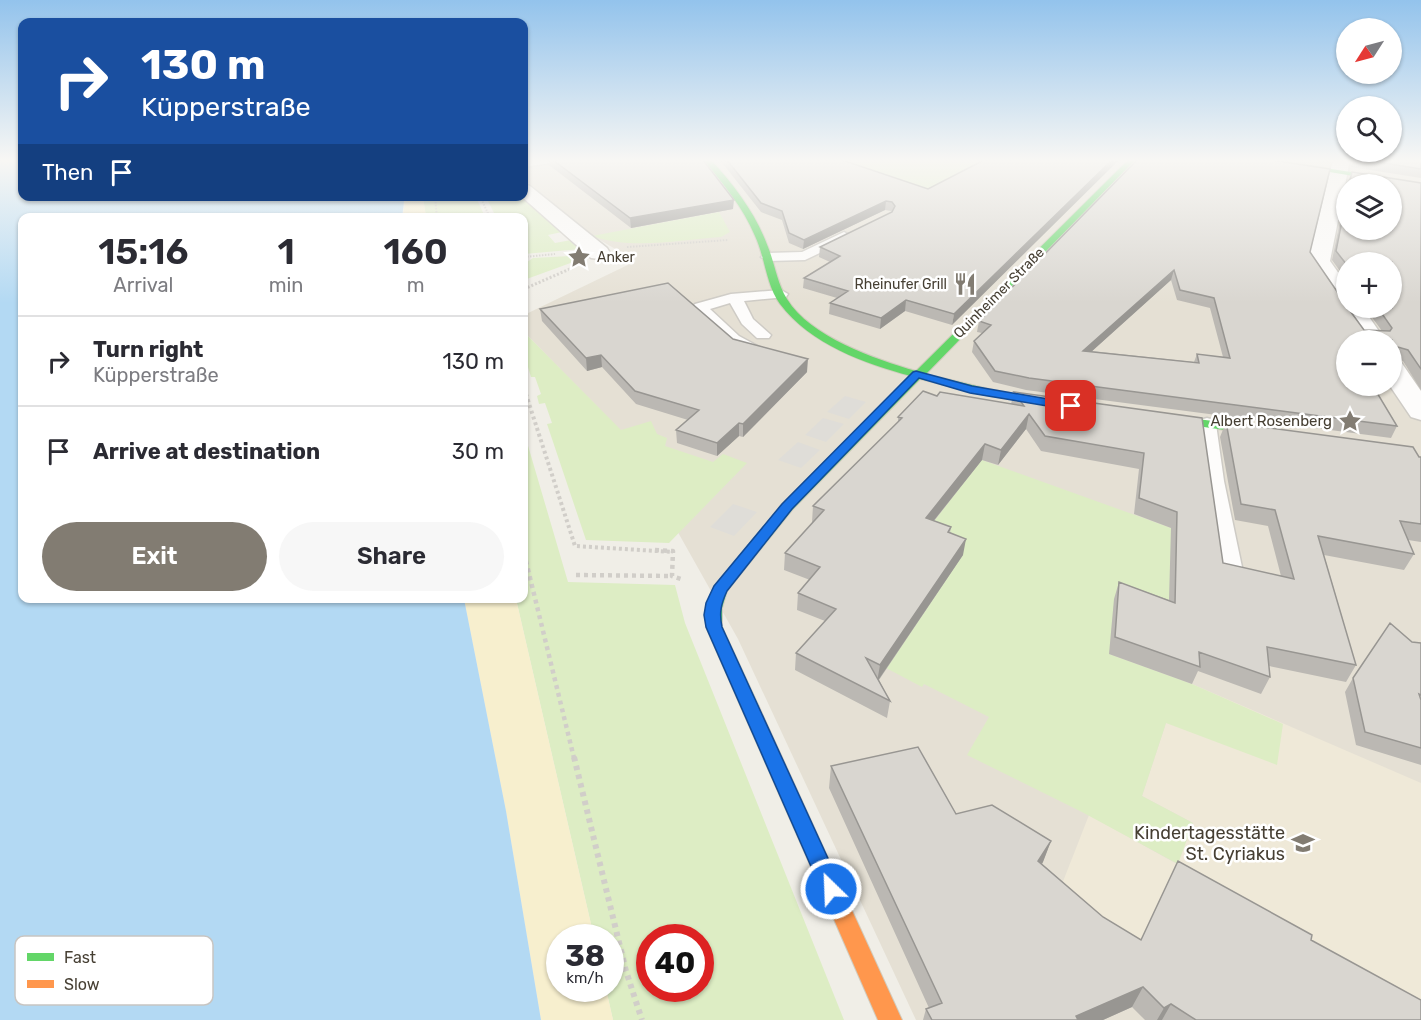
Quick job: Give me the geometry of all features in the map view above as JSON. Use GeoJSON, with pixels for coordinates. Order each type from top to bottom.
{"type":"FeatureCollection","features":[{"type":"Feature","properties":{"kind":"street"},"geometry":{"type":"LineString","coordinates":[[545,208],[598,253]]}},
{"type":"Feature","properties":{"kind":"street"},"geometry":{"type":"LineString","coordinates":[[742,208],[761,238],[784,303],[810,328],[866,357],[916,374],[970,389],[1071,406]]}},
{"type":"Feature","properties":{"kind":"street","name":"Quinheimer Straße"},"geometry":{"type":"LineString","coordinates":[[720,590],[787,507],[916,374],[1084,208]]}},
{"type":"Feature","properties":{"kind":"street"},"geometry":{"type":"LineString","coordinates":[[1331,208],[1319,261],[1336,286]]}},
{"type":"Feature","properties":{"kind":"street"},"geometry":{"type":"LineString","coordinates":[[1402,383],[1421,411]]}},
{"type":"Feature","properties":{"kind":"street"},"geometry":{"type":"LineString","coordinates":[[1139,415],[1279,434]]}},
{"type":"Feature","properties":{"kind":"street"},"geometry":{"type":"LineString","coordinates":[[720,590],[713,603],[714,627],[890,1020]]}},
{"type":"Feature","properties":{"kind":"lane"},"geometry":{"type":"LineString","coordinates":[[768,257],[805,256],[855,231]]}},
{"type":"Feature","properties":{"kind":"lane"},"geometry":{"type":"LineString","coordinates":[[769,355],[746,349],[700,307],[735,298],[781,294]]}},
{"type":"Feature","properties":{"kind":"lane"},"geometry":{"type":"LineString","coordinates":[[735,298],[747,321],[763,335]]}},
{"type":"Feature","properties":{"kind":"lane"},"geometry":{"type":"LineString","coordinates":[[1208,424],[1214,480],[1231,567]]}},
{"type":"Feature","properties":{"kind":"path"},"geometry":{"type":"LineString","coordinates":[[528,287],[581,264],[598,253],[644,245],[761,238]]}},
{"type":"Feature","properties":{"kind":"path"},"geometry":{"type":"LineString","coordinates":[[528,399],[575,546],[673,551],[672,576]]}},
{"type":"Feature","properties":{"kind":"path"},"geometry":{"type":"LineString","coordinates":[[528,569],[626,971],[642,1020]]}},
{"type":"Feature","properties":{"kind":"path"},"geometry":{"type":"LineString","coordinates":[[576,575],[672,576],[720,590]]}},
{"type":"Feature","properties":{"kind":"shaded area"},"geometry":{"type":"Polygon","coordinates":[[[559,208],[1336,208],[1336,240],[1402,240],[1402,208],[1421,208],[1421,1020],[916,1020],[738,639],[621,431],[528,336],[528,313],[636,261],[593,236],[559,208]]]}},
{"type":"Feature","properties":{"kind":"shaded area"},"geometry":{"type":"Polygon","coordinates":[[[845,396],[866,402],[849,419],[827,412],[845,396]]]}},
{"type":"Feature","properties":{"kind":"shaded area"},"geometry":{"type":"Polygon","coordinates":[[[823,418],[844,424],[826,442],[805,435],[823,418]]]}},
{"type":"Feature","properties":{"kind":"shaded area"},"geometry":{"type":"Polygon","coordinates":[[[798,442],[820,450],[801,468],[778,460],[798,442]]]}},
{"type":"Feature","properties":{"kind":"shaded area"},"geometry":{"type":"Polygon","coordinates":[[[733,504],[757,512],[734,536],[710,527],[733,504]]]}},
{"type":"Feature","properties":{"kind":"shaded area","name":"Kindertagesstätte St. Cyriakus"},"geometry":{"type":"Polygon","coordinates":[[[1192,684],[1421,783],[1421,1020],[1226,1020],[1055,902],[1089,815],[1177,864],[1193,823],[1142,796],[1166,723],[1192,684]]]}},
{"type":"Feature","properties":{"kind":"green space"},"geometry":{"type":"Polygon","coordinates":[[[425,208],[481,208],[483,213],[425,213],[425,208]]]}},
{"type":"Feature","properties":{"kind":"green space"},"geometry":{"type":"Polygon","coordinates":[[[491,208],[533,208],[562,232],[548,235],[555,243],[571,240],[581,249],[528,254],[528,213],[494,213],[491,208]]]}},
{"type":"Feature","properties":{"kind":"green space"},"geometry":{"type":"Polygon","coordinates":[[[719,212],[730,232],[721,237],[639,243],[592,236],[719,212]]]}},
{"type":"Feature","properties":{"kind":"green space"},"geometry":{"type":"Polygon","coordinates":[[[570,256],[576,261],[528,279],[528,261],[533,258],[570,256]]]}},
{"type":"Feature","properties":{"kind":"green space"},"geometry":{"type":"Polygon","coordinates":[[[528,336],[621,430],[651,421],[657,434],[667,438],[665,446],[713,462],[723,454],[747,463],[669,543],[586,540],[547,424],[552,423],[545,403],[539,404],[537,396],[541,394],[535,377],[531,377],[528,367],[528,336]]]}},
{"type":"Feature","properties":{"kind":"green space"},"geometry":{"type":"Polygon","coordinates":[[[528,446],[568,582],[675,585],[685,623],[844,1020],[613,1020],[609,1002],[624,1002],[624,924],[591,924],[517,603],[528,603],[528,446]]]}},
{"type":"Feature","properties":{"kind":"green space"},"geometry":{"type":"Polygon","coordinates":[[[971,456],[1171,528],[1192,627],[1109,654],[1192,684],[1283,724],[1277,765],[1166,723],[1142,796],[1193,823],[1178,864],[1082,812],[967,755],[989,717],[924,684],[922,687],[852,650],[921,538],[951,499],[971,456]]]}},
{"type":"Feature","properties":{"kind":"sand"},"geometry":{"type":"Polygon","coordinates":[[[405,208],[425,208],[425,213],[403,213],[405,208]]]}},
{"type":"Feature","properties":{"kind":"sand"},"geometry":{"type":"Polygon","coordinates":[[[465,603],[517,603],[591,924],[546,924],[546,1002],[609,1002],[613,1020],[541,1020],[506,811],[465,603]]]}},
{"type":"Feature","properties":{"kind":"water"},"geometry":{"type":"Polygon","coordinates":[[[0,208],[403,208],[403,213],[18,213],[18,603],[465,603],[506,811],[541,1020],[0,1020],[0,208]]]}},
{"type":"Feature","properties":{"kind":"building"},"geometry":{"type":"Polygon","coordinates":[[[616,208],[690,208],[630,218],[616,208]]]}},
{"type":"Feature","properties":{"kind":"building"},"geometry":{"type":"Polygon","coordinates":[[[773,208],[872,208],[804,240],[789,233],[782,211],[773,208]]]}},
{"type":"Feature","properties":{"kind":"building"},"geometry":{"type":"Polygon","coordinates":[[[894,208],[1063,208],[954,314],[906,300],[881,318],[830,303],[848,291],[804,278],[840,256],[820,247],[892,212],[894,208]]]}},
{"type":"Feature","properties":{"kind":"building"},"geometry":{"type":"Polygon","coordinates":[[[1090,208],[1321,208],[1310,252],[1336,290],[1336,318],[1355,318],[1364,330],[1336,330],[1336,396],[1379,396],[1397,426],[1029,378],[995,371],[974,341],[991,325],[979,321],[1090,208]],[[1174,270],[1083,351],[1199,363],[1197,354],[1230,358],[1214,298],[1180,290],[1174,270]]]}},
{"type":"Feature","properties":{"kind":"building"},"geometry":{"type":"Polygon","coordinates":[[[1402,208],[1421,208],[1421,369],[1408,350],[1402,348],[1402,330],[1391,330],[1392,328],[1385,318],[1402,318],[1402,252],[1336,251],[1338,240],[1402,240],[1402,208]]]}},
{"type":"Feature","properties":{"kind":"building"},"geometry":{"type":"Polygon","coordinates":[[[668,283],[733,339],[808,359],[743,424],[739,423],[717,443],[676,430],[699,410],[635,391],[601,355],[586,358],[540,309],[668,283]]]}},
{"type":"Feature","properties":{"kind":"building"},"geometry":{"type":"Polygon","coordinates":[[[923,391],[937,396],[940,392],[1024,406],[1014,392],[1202,418],[1223,563],[1294,579],[1275,510],[1241,504],[1226,422],[1413,447],[1421,457],[1421,524],[1400,521],[1414,554],[1318,536],[1356,665],[1267,647],[1270,677],[1199,652],[1200,667],[1115,637],[1119,582],[1175,603],[1177,512],[1139,498],[1144,453],[1045,436],[1029,414],[1001,450],[985,444],[926,518],[951,527],[948,532],[966,539],[880,665],[866,658],[890,701],[796,653],[836,609],[798,593],[820,567],[785,553],[824,510],[813,506],[902,418],[898,417],[923,391]]]}},
{"type":"Feature","properties":{"kind":"building"},"geometry":{"type":"Polygon","coordinates":[[[1390,623],[1412,642],[1421,643],[1421,695],[1419,694],[1421,748],[1365,732],[1353,678],[1390,623]]]}},
{"type":"Feature","properties":{"kind":"building"},"geometry":{"type":"Polygon","coordinates":[[[918,747],[956,814],[992,805],[1051,841],[1038,861],[1103,917],[1141,940],[1178,861],[1312,935],[1311,940],[1421,1000],[1421,1020],[1196,1020],[1171,1004],[1164,1008],[1143,987],[1076,1016],[1078,1020],[932,1020],[926,1009],[942,1003],[831,766],[918,747]]]}},
{"type":"Feature","properties":{"kind":"traffic: fast"},"geometry":{"type":"LineString","coordinates":[[744,208],[764,247],[780,296],[805,325],[834,343],[869,359],[909,373],[950,384],[1056,404]]}},
{"type":"Feature","properties":{"kind":"traffic: fast"},"geometry":{"type":"LineString","coordinates":[[750,707],[714,627],[714,608],[720,590],[787,507],[1085,208]]}},
{"type":"Feature","properties":{"kind":"traffic: fast"},"geometry":{"type":"LineString","coordinates":[[1158,418],[1268,432]]}},
{"type":"Feature","properties":{"kind":"traffic: slow"},"geometry":{"type":"LineString","coordinates":[[750,707],[890,1020]]}},
{"type":"Feature","properties":{"kind":"place","name":"Anker"},"geometry":{"type":"Point","coordinates":[579,257]}},
{"type":"Feature","properties":{"kind":"place","name":"Rheinufer Grill"},"geometry":{"type":"Point","coordinates":[965,284]}},
{"type":"Feature","properties":{"kind":"place","name":"Albert Rosenberg"},"geometry":{"type":"Point","coordinates":[1350,421]}},
{"type":"Feature","properties":{"kind":"place","name":"Kindertagesstätte St. Cyriakus"},"geometry":{"type":"Point","coordinates":[1303,843]}},
{"type":"Feature","properties":{"kind":"route"},"geometry":{"type":"LineString","coordinates":[[831,889],[714,627],[713,603],[720,590],[787,507],[916,374],[970,389],[1071,406]]}}]}
